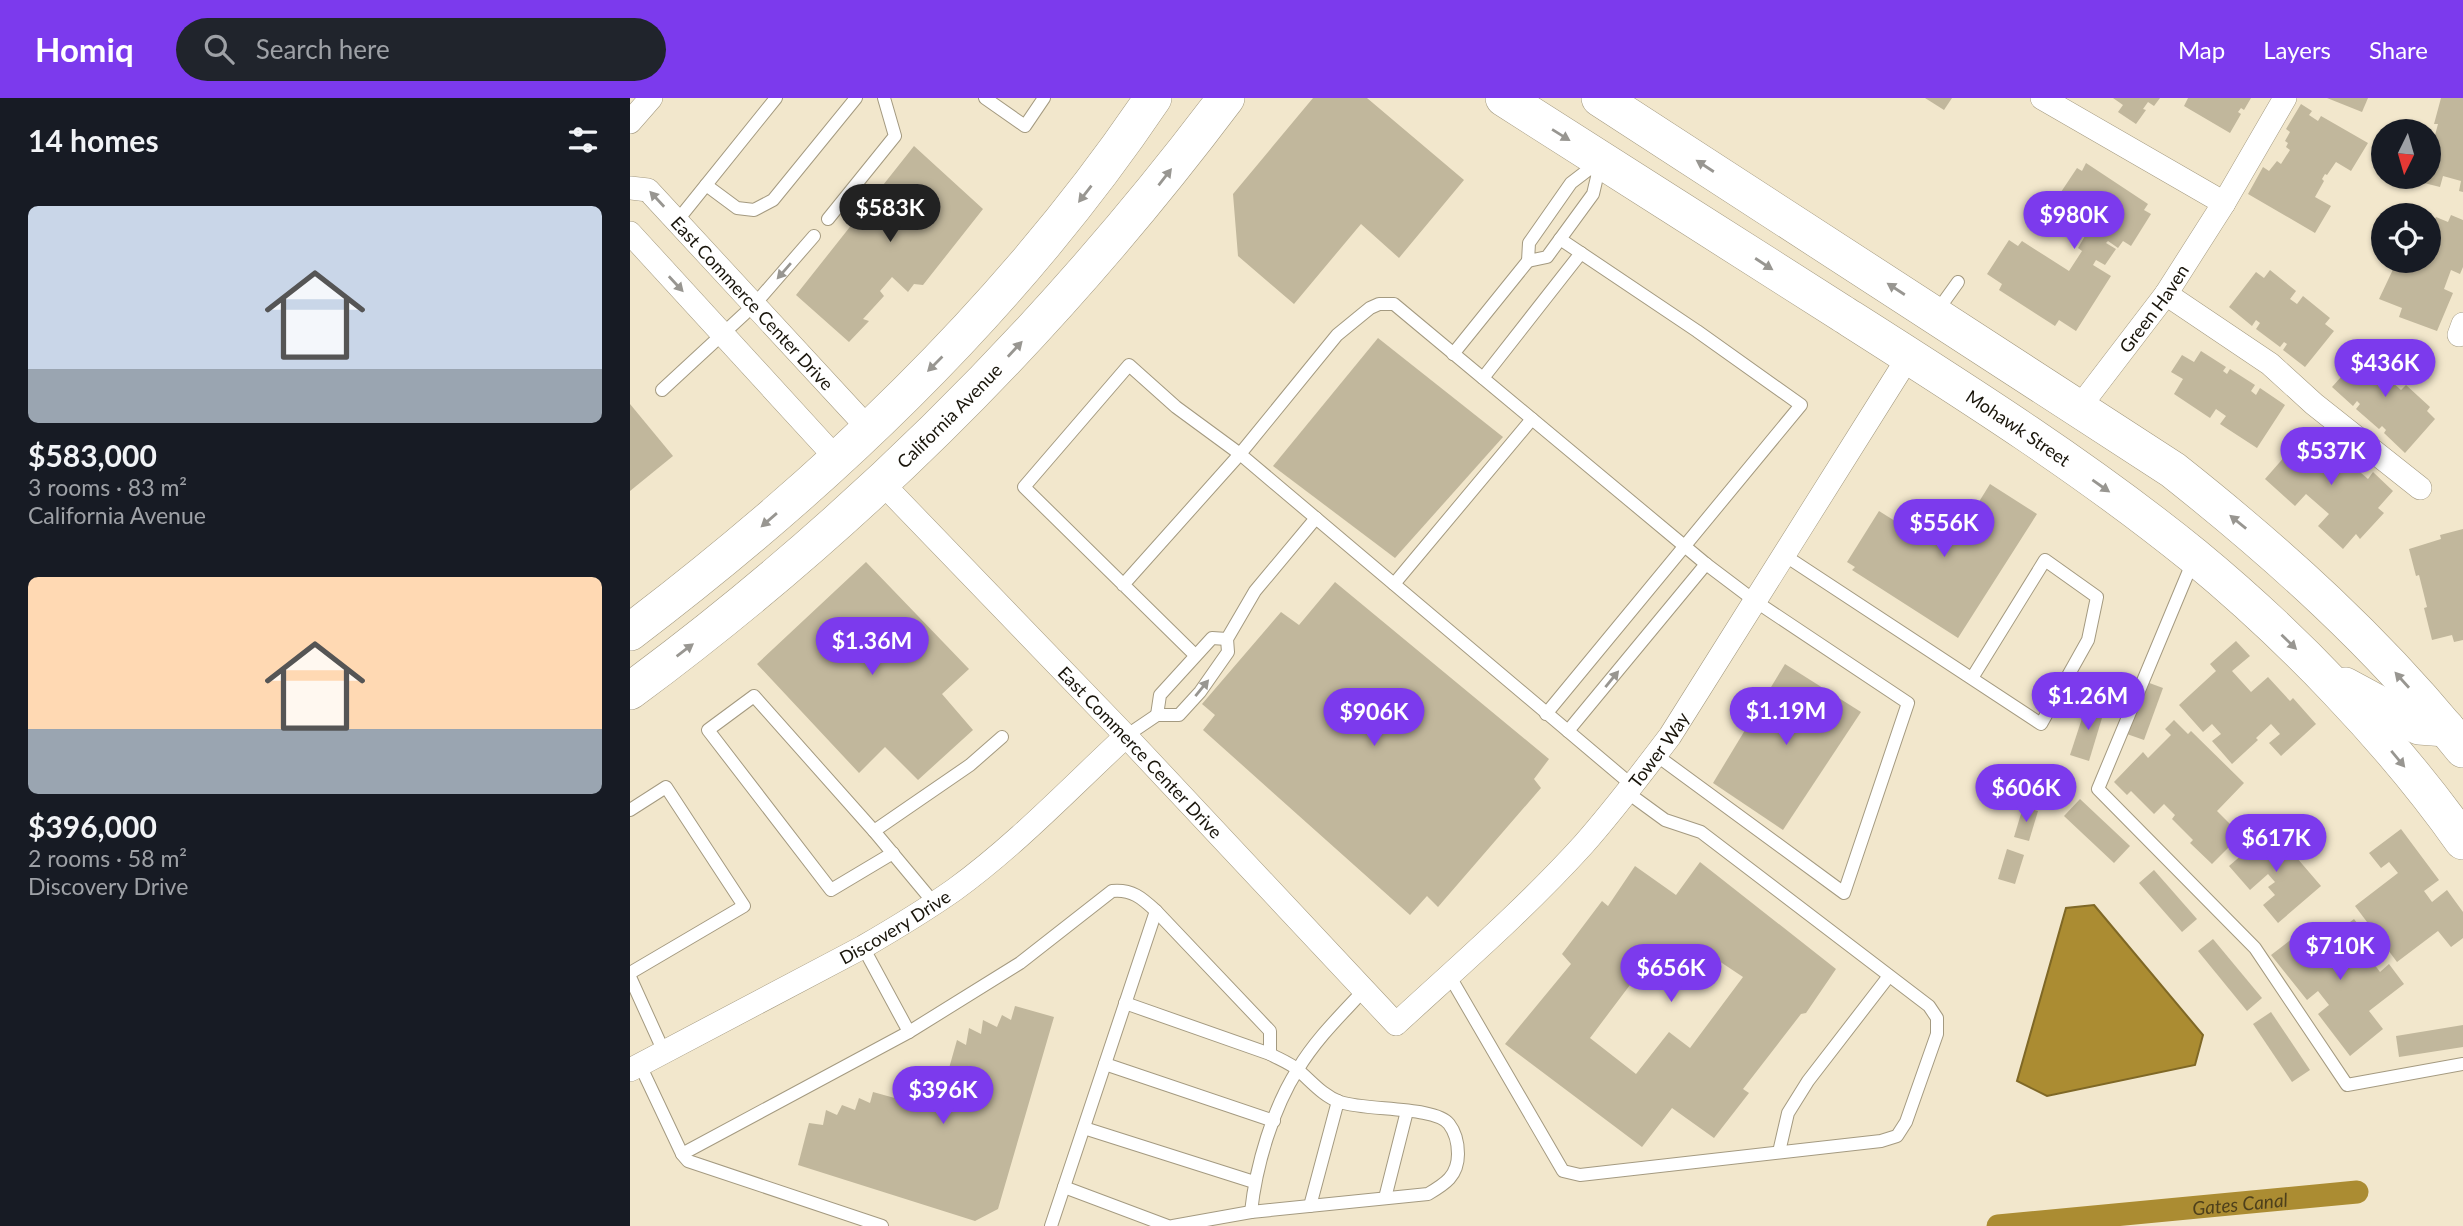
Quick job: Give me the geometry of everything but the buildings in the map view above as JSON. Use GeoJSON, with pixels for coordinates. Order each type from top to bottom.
{"type":"FeatureCollection","features":[{"type":"Feature","properties":{"kind":"main road"},"geometry":{"type":"LineString","coordinates":[[630,632],[735,550],[837,459],[988,308],[1034,256],[1111,160],[1153,98]]}},
{"type":"Feature","properties":{"kind":"main road","name":"California Avenue"},"geometry":{"type":"LineString","coordinates":[[630,691],[714,628],[922,446],[1115,239],[1226,98]]}},
{"type":"Feature","properties":{"kind":"main road","name":"Mohawk Street"},"geometry":{"type":"LineString","coordinates":[[1504,98],[1909,356],[2128,505],[2195,557],[2319,672],[2398,759],[2463,841]]}},
{"type":"Feature","properties":{"kind":"main road"},"geometry":{"type":"LineString","coordinates":[[1600,98],[2173,470],[2303,579],[2457,732]]}},
{"type":"Feature","properties":{"kind":"main road"},"geometry":{"type":"LineString","coordinates":[[1798,286],[1903,322],[1916,323],[1935,314]]}},
{"type":"Feature","properties":{"kind":"main road"},"geometry":{"type":"LineString","coordinates":[[1909,356],[1930,349],[2015,367]]}},
{"type":"Feature","properties":{"kind":"main road"},"geometry":{"type":"LineString","coordinates":[[2319,672],[2419,726],[2457,732]]}},
{"type":"Feature","properties":{"kind":"street"},"geometry":{"type":"LineString","coordinates":[[630,122],[651,98]]}},
{"type":"Feature","properties":{"kind":"street"},"geometry":{"type":"LineString","coordinates":[[2042,98],[2224,203]]}},
{"type":"Feature","properties":{"kind":"street","name":"Green Haven"},"geometry":{"type":"LineString","coordinates":[[2078,409],[2166,294],[2224,203],[2285,98]]}},
{"type":"Feature","properties":{"kind":"street","name":"East Commerce Center Drive"},"geometry":{"type":"LineString","coordinates":[[630,188],[648,190],[869,429]]}},
{"type":"Feature","properties":{"kind":"street"},"geometry":{"type":"LineString","coordinates":[[630,233],[837,459]]}},
{"type":"Feature","properties":{"kind":"street"},"geometry":{"type":"LineString","coordinates":[[2166,294],[2270,365],[2314,404],[2420,488]]}},
{"type":"Feature","properties":{"kind":"street","name":"Tower Way"},"geometry":{"type":"LineString","coordinates":[[1396,1024],[1582,846],[1630,789],[1656,755],[1909,356]]}},
{"type":"Feature","properties":{"kind":"street","name":"East Commerce Center Drive"},"geometry":{"type":"LineString","coordinates":[[882,483],[1126,736],[1396,1024]]}},
{"type":"Feature","properties":{"kind":"street","name":"Discovery Drive"},"geometry":{"type":"LineString","coordinates":[[635,1068],[863,947],[934,903],[1007,847],[1126,736]]}},
{"type":"Feature","properties":{"kind":"lane"},"geometry":{"type":"LineString","coordinates":[[677,221],[776,98]]}},
{"type":"Feature","properties":{"kind":"lane"},"geometry":{"type":"LineString","coordinates":[[706,185],[737,208],[754,210],[773,200],[856,98]]}},
{"type":"Feature","properties":{"kind":"lane"},"geometry":{"type":"LineString","coordinates":[[828,219],[895,136],[884,98]]}},
{"type":"Feature","properties":{"kind":"lane"},"geometry":{"type":"LineString","coordinates":[[985,98],[1025,126],[1044,98]]}},
{"type":"Feature","properties":{"kind":"lane"},"geometry":{"type":"LineString","coordinates":[[1528,261],[1547,257],[1593,194],[1601,160]]}},
{"type":"Feature","properties":{"kind":"lane"},"geometry":{"type":"LineString","coordinates":[[1454,354],[1528,261],[1529,243],[1571,183],[1601,160]]}},
{"type":"Feature","properties":{"kind":"lane"},"geometry":{"type":"LineString","coordinates":[[662,390],[754,305],[814,236]]}},
{"type":"Feature","properties":{"kind":"lane"},"geometry":{"type":"LineString","coordinates":[[1546,714],[1801,405],[1560,239]]}},
{"type":"Feature","properties":{"kind":"lane"},"geometry":{"type":"LineString","coordinates":[[1483,378],[1581,253]]}},
{"type":"Feature","properties":{"kind":"lane"},"geometry":{"type":"LineString","coordinates":[[1935,314],[1958,282]]}},
{"type":"Feature","properties":{"kind":"lane"},"geometry":{"type":"LineString","coordinates":[[1123,585],[1240,454],[1337,335],[1370,308],[1379,304],[1394,304],[1706,564],[1755,601],[1909,703],[1844,892],[1656,755]]}},
{"type":"Feature","properties":{"kind":"lane"},"geometry":{"type":"LineString","coordinates":[[1195,655],[1024,487],[1129,365],[1177,407],[1240,454],[1568,731],[1665,820],[1701,831],[1929,1006],[1937,1018],[1937,1034],[1906,1122],[1897,1136],[1881,1141],[1580,1175],[1563,1171],[1449,975]]}},
{"type":"Feature","properties":{"kind":"lane"},"geometry":{"type":"LineString","coordinates":[[1394,584],[1532,419]]}},
{"type":"Feature","properties":{"kind":"lane"},"geometry":{"type":"LineString","coordinates":[[1126,736],[1157,715],[1179,715],[1200,692],[1228,652],[1227,639],[1255,592],[1316,518]]}},
{"type":"Feature","properties":{"kind":"lane"},"geometry":{"type":"LineString","coordinates":[[1784,555],[2041,724],[2088,640],[2097,597],[2045,560],[1972,678]]}},
{"type":"Feature","properties":{"kind":"lane"},"geometry":{"type":"LineString","coordinates":[[2195,557],[2098,789],[2255,948],[2347,1085],[2463,1064]]}},
{"type":"Feature","properties":{"kind":"lane"},"geometry":{"type":"LineString","coordinates":[[1568,731],[1706,564]]}},
{"type":"Feature","properties":{"kind":"lane"},"geometry":{"type":"LineString","coordinates":[[1157,715],[1160,695],[1195,655],[1212,638],[1227,639]]}},
{"type":"Feature","properties":{"kind":"lane"},"geometry":{"type":"LineString","coordinates":[[893,853],[831,890],[708,730],[754,696],[874,831],[893,853],[934,903]]}},
{"type":"Feature","properties":{"kind":"lane"},"geometry":{"type":"LineString","coordinates":[[874,831],[971,765],[1002,737]]}},
{"type":"Feature","properties":{"kind":"lane"},"geometry":{"type":"LineString","coordinates":[[630,810],[666,786],[744,905],[630,975],[664,1052]]}},
{"type":"Feature","properties":{"kind":"lane"},"geometry":{"type":"LineString","coordinates":[[682,1154],[909,1032],[1020,963],[1112,891],[1123,890],[1139,895],[1156,911],[1270,1031],[1270,1054]]}},
{"type":"Feature","properties":{"kind":"lane"},"geometry":{"type":"LineString","coordinates":[[1051,1226],[1156,911]]}},
{"type":"Feature","properties":{"kind":"lane"},"geometry":{"type":"LineString","coordinates":[[863,947],[909,1032]]}},
{"type":"Feature","properties":{"kind":"lane"},"geometry":{"type":"LineString","coordinates":[[1779,1152],[1788,1113],[1808,1081],[1889,976]]}},
{"type":"Feature","properties":{"kind":"lane"},"geometry":{"type":"LineString","coordinates":[[1251,1212],[1254,1182],[1279,1105],[1297,1069],[1322,1036],[1364,990]]}},
{"type":"Feature","properties":{"kind":"lane"},"geometry":{"type":"LineString","coordinates":[[1064,1187],[1170,1226],[1251,1212],[1428,1194],[1448,1183],[1458,1162],[1458,1140],[1448,1122],[1429,1113],[1366,1108],[1338,1101],[1311,1083],[1297,1069],[1270,1054],[1125,1003]]}},
{"type":"Feature","properties":{"kind":"lane"},"geometry":{"type":"LineString","coordinates":[[1105,1064],[1274,1121]]}},
{"type":"Feature","properties":{"kind":"lane"},"geometry":{"type":"LineString","coordinates":[[635,1068],[688,1161],[882,1226]]}},
{"type":"Feature","properties":{"kind":"lane"},"geometry":{"type":"LineString","coordinates":[[1310,1206],[1338,1101]]}},
{"type":"Feature","properties":{"kind":"lane"},"geometry":{"type":"LineString","coordinates":[[1385,1198],[1407,1111]]}},
{"type":"Feature","properties":{"kind":"lane"},"geometry":{"type":"LineString","coordinates":[[1084,1128],[1254,1182]]}},
{"type":"Feature","properties":{"kind":"shaded area"},"geometry":{"type":"Polygon","coordinates":[[[2094,905],[2203,1035],[2195,1065],[2047,1096],[2017,1081],[2066,908],[2094,905]]]}},
{"type":"Feature","properties":{"kind":"waterway","name":"Gates Canal"},"geometry":{"type":"LineString","coordinates":[[1998,1226],[2357,1192]]}}]}
